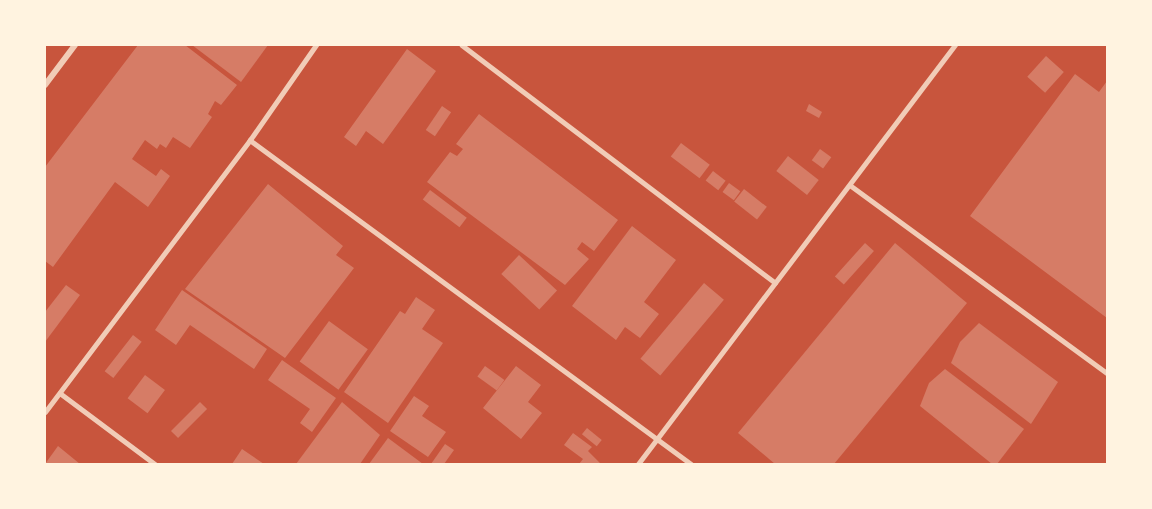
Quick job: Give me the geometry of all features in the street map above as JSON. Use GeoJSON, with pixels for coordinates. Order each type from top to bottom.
{"type":"FeatureCollection","features":[{"type":"Feature","properties":{"kind":"street"},"geometry":{"type":"LineString","coordinates":[[45,85],[75,45]]}},
{"type":"Feature","properties":{"kind":"lane"},"geometry":{"type":"LineString","coordinates":[[45,412],[250,140],[316,45]]}},
{"type":"Feature","properties":{"kind":"lane"},"geometry":{"type":"LineString","coordinates":[[462,45],[775,283]]}},
{"type":"Feature","properties":{"kind":"lane"},"geometry":{"type":"LineString","coordinates":[[638,464],[955,45]]}},
{"type":"Feature","properties":{"kind":"lane"},"geometry":{"type":"LineString","coordinates":[[250,140],[691,464]]}},
{"type":"Feature","properties":{"kind":"lane"},"geometry":{"type":"LineString","coordinates":[[850,185],[1107,373]]}},
{"type":"Feature","properties":{"kind":"lane"},"geometry":{"type":"LineString","coordinates":[[60,393],[155,464]]}},
{"type":"Feature","properties":{"kind":"building"},"geometry":{"type":"Polygon","coordinates":[[[138,45],[185,45],[237,85],[221,105],[215,101],[208,114],[212,117],[190,148],[173,137],[166,148],[160,144],[157,149],[145,140],[132,159],[156,176],[161,169],[170,176],[148,207],[115,182],[53,267],[45,261],[45,167],[138,45]]]}},
{"type":"Feature","properties":{"kind":"building"},"geometry":{"type":"Polygon","coordinates":[[[192,45],[268,45],[241,82],[192,45]]]}},
{"type":"Feature","properties":{"kind":"building"},"geometry":{"type":"Polygon","coordinates":[[[407,49],[436,71],[383,144],[366,131],[356,146],[344,137],[407,49]]]}},
{"type":"Feature","properties":{"kind":"building"},"geometry":{"type":"Polygon","coordinates":[[[1046,56],[1064,72],[1045,93],[1027,77],[1046,56]]]}},
{"type":"Feature","properties":{"kind":"building"},"geometry":{"type":"Polygon","coordinates":[[[1075,74],[1099,92],[1107,81],[1107,318],[970,216],[1075,74]]]}},
{"type":"Feature","properties":{"kind":"building"},"geometry":{"type":"Polygon","coordinates":[[[809,104],[822,112],[819,118],[806,111],[809,104]]]}},
{"type":"Feature","properties":{"kind":"building"},"geometry":{"type":"Polygon","coordinates":[[[442,106],[451,112],[435,136],[426,130],[442,106]]]}},
{"type":"Feature","properties":{"kind":"building"},"geometry":{"type":"Polygon","coordinates":[[[479,114],[618,220],[594,251],[582,242],[577,249],[589,259],[565,285],[427,182],[450,152],[457,156],[463,149],[456,144],[479,114]]]}},
{"type":"Feature","properties":{"kind":"building"},"geometry":{"type":"Polygon","coordinates":[[[681,143],[710,165],[700,178],[671,157],[681,143]]]}},
{"type":"Feature","properties":{"kind":"building"},"geometry":{"type":"Polygon","coordinates":[[[820,149],[831,157],[823,169],[812,160],[820,149]]]}},
{"type":"Feature","properties":{"kind":"building"},"geometry":{"type":"Polygon","coordinates":[[[788,156],[819,180],[807,195],[776,171],[788,156]]]}},
{"type":"Feature","properties":{"kind":"building"},"geometry":{"type":"Polygon","coordinates":[[[713,171],[726,181],[718,190],[706,180],[713,171]]]}},
{"type":"Feature","properties":{"kind":"building"},"geometry":{"type":"Polygon","coordinates":[[[729,183],[740,191],[734,200],[723,192],[729,183]]]}},
{"type":"Feature","properties":{"kind":"building"},"geometry":{"type":"Polygon","coordinates":[[[268,184],[343,246],[336,255],[354,268],[285,358],[185,289],[268,184]]]}},
{"type":"Feature","properties":{"kind":"building"},"geometry":{"type":"Polygon","coordinates":[[[744,189],[767,207],[757,219],[734,202],[744,189]]]}},
{"type":"Feature","properties":{"kind":"building"},"geometry":{"type":"Polygon","coordinates":[[[430,190],[467,218],[460,227],[423,200],[430,190]]]}},
{"type":"Feature","properties":{"kind":"building"},"geometry":{"type":"Polygon","coordinates":[[[632,226],[676,260],[644,302],[659,314],[640,338],[625,327],[616,340],[572,306],[632,226]]]}},
{"type":"Feature","properties":{"kind":"building"},"geometry":{"type":"Polygon","coordinates":[[[865,243],[874,251],[844,284],[835,276],[865,243]]]}},
{"type":"Feature","properties":{"kind":"building"},"geometry":{"type":"Polygon","coordinates":[[[895,243],[967,303],[834,464],[775,464],[738,433],[895,243]]]}},
{"type":"Feature","properties":{"kind":"building"},"geometry":{"type":"Polygon","coordinates":[[[519,255],[557,290],[539,309],[501,274],[519,255]]]}},
{"type":"Feature","properties":{"kind":"building"},"geometry":{"type":"Polygon","coordinates":[[[704,283],[724,300],[660,376],[640,359],[704,283]]]}},
{"type":"Feature","properties":{"kind":"building"},"geometry":{"type":"Polygon","coordinates":[[[66,285],[80,295],[45,342],[45,312],[66,285]]]}},
{"type":"Feature","properties":{"kind":"building"},"geometry":{"type":"Polygon","coordinates":[[[182,290],[267,349],[254,369],[190,325],[176,345],[155,330],[182,290]]]}},
{"type":"Feature","properties":{"kind":"building"},"geometry":{"type":"Polygon","coordinates":[[[416,297],[435,310],[422,329],[443,343],[388,423],[344,392],[400,311],[405,314],[416,297]]]}},
{"type":"Feature","properties":{"kind":"building"},"geometry":{"type":"Polygon","coordinates":[[[329,321],[368,349],[338,390],[300,361],[329,321]]]}},
{"type":"Feature","properties":{"kind":"building"},"geometry":{"type":"Polygon","coordinates":[[[979,323],[1058,382],[1031,424],[951,363],[960,342],[979,323]]]}},
{"type":"Feature","properties":{"kind":"building"},"geometry":{"type":"Polygon","coordinates":[[[133,335],[142,342],[113,378],[105,371],[133,335]]]}},
{"type":"Feature","properties":{"kind":"building"},"geometry":{"type":"Polygon","coordinates":[[[282,360],[336,398],[312,432],[300,423],[310,409],[268,380],[282,360]]]}},
{"type":"Feature","properties":{"kind":"building"},"geometry":{"type":"Polygon","coordinates":[[[485,366],[504,380],[497,391],[477,377],[485,366]]]}},
{"type":"Feature","properties":{"kind":"building"},"geometry":{"type":"Polygon","coordinates":[[[516,366],[541,385],[528,402],[542,413],[521,439],[483,408],[516,366]]]}},
{"type":"Feature","properties":{"kind":"building"},"geometry":{"type":"Polygon","coordinates":[[[945,369],[1024,429],[997,464],[992,464],[920,406],[929,383],[945,369]]]}},
{"type":"Feature","properties":{"kind":"building"},"geometry":{"type":"Polygon","coordinates":[[[145,375],[165,390],[148,413],[128,398],[145,375]]]}},
{"type":"Feature","properties":{"kind":"building"},"geometry":{"type":"Polygon","coordinates":[[[414,396],[429,406],[422,416],[446,432],[428,457],[390,431],[414,396]]]}},
{"type":"Feature","properties":{"kind":"building"},"geometry":{"type":"Polygon","coordinates":[[[200,402],[207,409],[178,438],[171,431],[200,402]]]}},
{"type":"Feature","properties":{"kind":"building"},"geometry":{"type":"Polygon","coordinates":[[[342,402],[380,435],[360,464],[296,464],[342,402]]]}},
{"type":"Feature","properties":{"kind":"building"},"geometry":{"type":"Polygon","coordinates":[[[587,428],[602,440],[597,446],[582,434],[587,428]]]}},
{"type":"Feature","properties":{"kind":"building"},"geometry":{"type":"Polygon","coordinates":[[[573,433],[592,447],[588,451],[601,464],[579,464],[583,459],[564,445],[573,433]]]}},
{"type":"Feature","properties":{"kind":"building"},"geometry":{"type":"Polygon","coordinates":[[[388,438],[423,464],[369,464],[388,438]]]}},
{"type":"Feature","properties":{"kind":"building"},"geometry":{"type":"Polygon","coordinates":[[[445,444],[454,450],[444,464],[431,464],[445,444]]]}},
{"type":"Feature","properties":{"kind":"building"},"geometry":{"type":"Polygon","coordinates":[[[58,446],[80,464],[45,464],[58,446]]]}},
{"type":"Feature","properties":{"kind":"building"},"geometry":{"type":"Polygon","coordinates":[[[242,449],[264,464],[232,464],[242,449]]]}}]}
